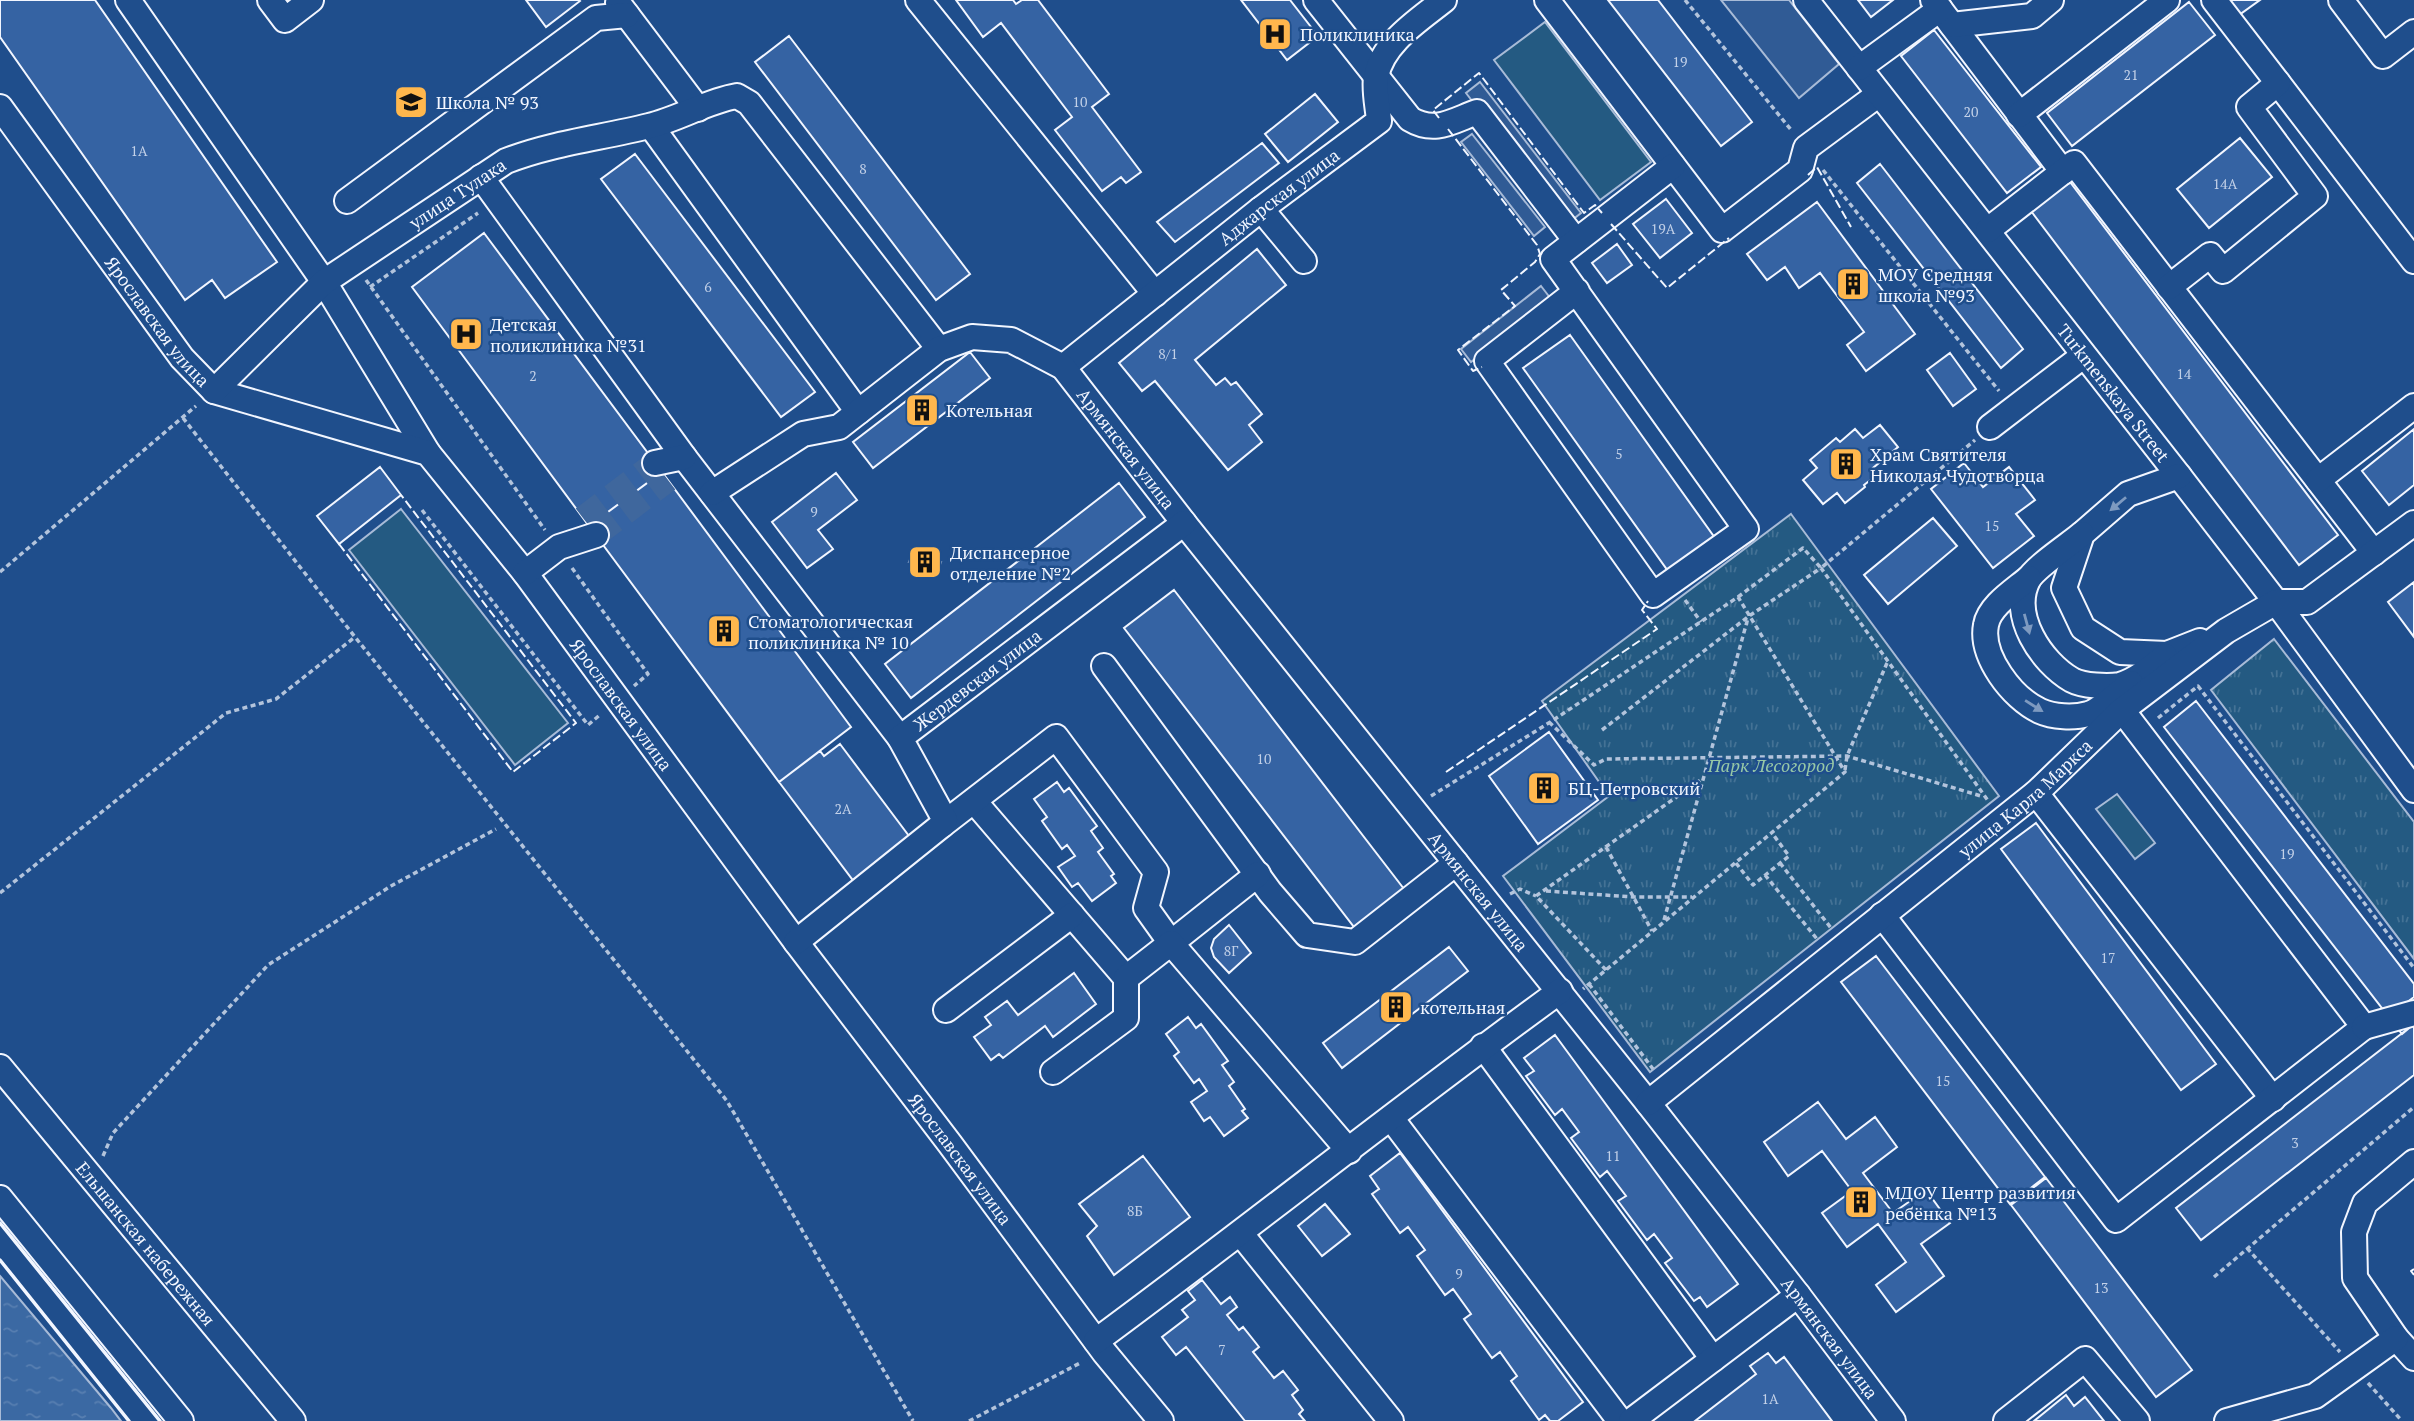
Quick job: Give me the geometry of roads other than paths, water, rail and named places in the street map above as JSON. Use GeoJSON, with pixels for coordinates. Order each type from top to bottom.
{"type":"FeatureCollection","features":[{"type":"Feature","properties":{"kind":"street"},"geometry":{"type":"LineString","coordinates":[[128,0],[324,282],[428,453]]}},
{"type":"Feature","properties":{"kind":"street"},"geometry":{"type":"LineString","coordinates":[[270,0],[285,20],[311,0]]}},
{"type":"Feature","properties":{"kind":"street"},"geometry":{"type":"LineString","coordinates":[[918,0],[1155,294]]}},
{"type":"Feature","properties":{"kind":"street"},"geometry":{"type":"LineString","coordinates":[[1316,0],[1410,119],[1422,126],[1436,127],[1477,112],[1576,241]]}},
{"type":"Feature","properties":{"kind":"street"},"geometry":{"type":"LineString","coordinates":[[1376,77],[1386,53],[1402,35],[1444,0]]}},
{"type":"Feature","properties":{"kind":"street"},"geometry":{"type":"LineString","coordinates":[[1547,0],[1722,230],[1800,170],[1806,148],[1879,94]]}},
{"type":"Feature","properties":{"kind":"street","name":"Turkmenskaya Street"},"geometry":{"type":"LineString","coordinates":[[1806,0],[2277,602],[2414,790]]}},
{"type":"Feature","properties":{"kind":"street"},"geometry":{"type":"LineString","coordinates":[[1859,68],[1941,11],[2032,16],[2051,0]]}},
{"type":"Feature","properties":{"kind":"street"},"geometry":{"type":"LineString","coordinates":[[2019,115],[2167,0]]}},
{"type":"Feature","properties":{"kind":"street"},"geometry":{"type":"LineString","coordinates":[[2214,0],[2414,261]]}},
{"type":"Feature","properties":{"kind":"street"},"geometry":{"type":"LineString","coordinates":[[2341,0],[2384,56],[2414,32]]}},
{"type":"Feature","properties":{"kind":"street"},"geometry":{"type":"LineString","coordinates":[[347,201],[596,18],[621,7],[698,109]]}},
{"type":"Feature","properties":{"kind":"street"},"geometry":{"type":"LineString","coordinates":[[1941,11],[2063,172]]}},
{"type":"Feature","properties":{"kind":"street","name":"Аджарская улица"},"geometry":{"type":"LineString","coordinates":[[1063,367],[1261,209],[1379,121],[1376,77]]}},
{"type":"Feature","properties":{"kind":"street"},"geometry":{"type":"LineString","coordinates":[[2169,287],[2210,255],[2222,271],[2315,197],[2249,107],[2278,82]]}},
{"type":"Feature","properties":{"kind":"street","name":"улица Тулака"},"geometry":{"type":"LineString","coordinates":[[214,391],[324,282],[506,161],[529,152],[651,126],[737,96],[749,103],[939,349]]}},
{"type":"Feature","properties":{"kind":"street","name":"Ярославская улица"},"geometry":{"type":"LineString","coordinates":[[0,107],[182,358],[214,391],[428,453],[525,573],[796,942],[1100,1346],[1161,1421]]}},
{"type":"Feature","properties":{"kind":"street"},"geometry":{"type":"LineString","coordinates":[[651,126],[858,412]]}},
{"type":"Feature","properties":{"kind":"street"},"geometry":{"type":"LineString","coordinates":[[1988,230],[2074,163],[2374,553]]}},
{"type":"Feature","properties":{"kind":"street"},"geometry":{"type":"LineString","coordinates":[[1577,291],[1487,361],[1653,595],[1746,528],[1577,291],[1553,258],[1673,166]]}},
{"type":"Feature","properties":{"kind":"street"},"geometry":{"type":"LineString","coordinates":[[481,177],[684,457],[900,738]]}},
{"type":"Feature","properties":{"kind":"street"},"geometry":{"type":"LineString","coordinates":[[1261,209],[1304,261]]}},
{"type":"Feature","properties":{"kind":"street"},"geometry":{"type":"LineString","coordinates":[[712,494],[803,434],[839,427],[939,349],[972,337],[1011,340],[1063,367]]}},
{"type":"Feature","properties":{"kind":"street"},"geometry":{"type":"LineString","coordinates":[[1990,427],[2083,356]]}},
{"type":"Feature","properties":{"kind":"street","name":"Армянская улица"},"geometry":{"type":"LineString","coordinates":[[1063,367],[1184,523],[1560,991],[1893,1421]]}},
{"type":"Feature","properties":{"kind":"street"},"geometry":{"type":"LineString","coordinates":[[2318,480],[2414,406]]}},
{"type":"Feature","properties":{"kind":"street"},"geometry":{"type":"LineString","coordinates":[[661,472],[684,457]]}},
{"type":"Feature","properties":{"kind":"street"},"geometry":{"type":"LineString","coordinates":[[2179,476],[2128,494],[2029,578],[1996,607],[1986,622],[1984,642],[1990,660],[2001,676],[2027,703],[2040,712],[2059,716],[2090,714],[2167,654],[2226,631]]}},
{"type":"Feature","properties":{"kind":"street","name":"Жердевская улица"},"geometry":{"type":"LineString","coordinates":[[942,825],[945,820],[900,738],[1184,523]]}},
{"type":"Feature","properties":{"kind":"street","name":"улица Карла Маркса"},"geometry":{"type":"LineString","coordinates":[[1648,1103],[2036,793],[2122,710],[2226,631],[2277,602],[2307,602],[2414,523]]}},
{"type":"Feature","properties":{"kind":"street"},"geometry":{"type":"LineString","coordinates":[[525,573],[590,527]]}},
{"type":"Feature","properties":{"kind":"street"},"geometry":{"type":"LineString","coordinates":[[2082,534],[2064,588],[2083,628],[2120,652],[2167,654]]}},
{"type":"Feature","properties":{"kind":"street"},"geometry":{"type":"LineString","coordinates":[[2029,578],[2022,597],[2026,628],[2038,647],[2073,681],[2119,685],[2144,673]]}},
{"type":"Feature","properties":{"kind":"street"},"geometry":{"type":"LineString","coordinates":[[1104,666],[1270,892],[1307,935],[1355,942],[1456,863]]}},
{"type":"Feature","properties":{"kind":"street"},"geometry":{"type":"LineString","coordinates":[[2122,710],[2364,1027]]}},
{"type":"Feature","properties":{"kind":"street"},"geometry":{"type":"LineString","coordinates":[[796,942],[1056,737],[1156,872],[1146,908],[1171,943],[1349,1151]]}},
{"type":"Feature","properties":{"kind":"street"},"geometry":{"type":"LineString","coordinates":[[2036,793],[2273,1100]]}},
{"type":"Feature","properties":{"kind":"street"},"geometry":{"type":"LineString","coordinates":[[974,801],[1126,978],[1126,1018],[1053,1072]]}},
{"type":"Feature","properties":{"kind":"street"},"geometry":{"type":"LineString","coordinates":[[1126,978],[1258,874]]}},
{"type":"Feature","properties":{"kind":"street"},"geometry":{"type":"LineString","coordinates":[[946,1010],[1072,915]]}},
{"type":"Feature","properties":{"kind":"street"},"geometry":{"type":"LineString","coordinates":[[1882,915],[2116,1220],[2364,1027],[2414,1013]]}},
{"type":"Feature","properties":{"kind":"street"},"geometry":{"type":"LineString","coordinates":[[1100,1346],[1483,1046],[1560,991]]}},
{"type":"Feature","properties":{"kind":"street"},"geometry":{"type":"LineString","coordinates":[[1483,1046],[1713,1359]]}},
{"type":"Feature","properties":{"kind":"street","name":"Ельшанская набережная"},"geometry":{"type":"LineString","coordinates":[[0,1067],[293,1421]]}},
{"type":"Feature","properties":{"kind":"street"},"geometry":{"type":"LineString","coordinates":[[1391,1118],[1620,1421]]}},
{"type":"Feature","properties":{"kind":"street"},"geometry":{"type":"LineString","coordinates":[[2414,1162],[2365,1202],[2354,1232],[2355,1278],[2396,1338],[2414,1358]]}},
{"type":"Feature","properties":{"kind":"street"},"geometry":{"type":"LineString","coordinates":[[0,1198],[181,1421]]}},
{"type":"Feature","properties":{"kind":"street"},"geometry":{"type":"LineString","coordinates":[[1241,1234],[1391,1421]]}},
{"type":"Feature","properties":{"kind":"street"},"geometry":{"type":"LineString","coordinates":[[1631,1421],[1798,1295]]}},
{"type":"Feature","properties":{"kind":"street"},"geometry":{"type":"LineString","coordinates":[[2227,1421],[2315,1396],[2396,1338]]}},
{"type":"Feature","properties":{"kind":"street"},"geometry":{"type":"LineString","coordinates":[[2006,1421],[2085,1359],[2137,1421]]}},
{"type":"Feature","properties":{"kind":"water"},"geometry":{"type":"Polygon","coordinates":[[[0,1276],[111,1408],[121,1421],[0,1421],[0,1276]]]}},
{"type":"Feature","properties":{"kind":"tunnel"},"geometry":{"type":"LineString","coordinates":[[583,518],[655,463]]}},
{"type":"Feature","properties":{"kind":"tunnel"},"geometry":{"type":"LineString","coordinates":[[596,535],[668,480]]}},
{"type":"Feature","properties":{"kind":"place","name":"Поликлиника"},"geometry":{"type":"Point","coordinates":[1275,34]}},
{"type":"Feature","properties":{"kind":"place","name":"Школа № 93"},"geometry":{"type":"Point","coordinates":[411,102]}},
{"type":"Feature","properties":{"kind":"place","name":"МОУ Средняя школа №93"},"geometry":{"type":"Point","coordinates":[1853,284]}},
{"type":"Feature","properties":{"kind":"place","name":"Детская поликлиника №31"},"geometry":{"type":"Point","coordinates":[466,334]}},
{"type":"Feature","properties":{"kind":"place","name":"Котельная"},"geometry":{"type":"Point","coordinates":[922,410]}},
{"type":"Feature","properties":{"kind":"place","name":"Храм Святителя Николая Чудотворца"},"geometry":{"type":"Point","coordinates":[1846,464]}},
{"type":"Feature","properties":{"kind":"place","name":"Диспансерное отделение №2"},"geometry":{"type":"Point","coordinates":[925,562]}},
{"type":"Feature","properties":{"kind":"place","name":"Стоматологическая поликлиника № 10"},"geometry":{"type":"Point","coordinates":[724,631]}},
{"type":"Feature","properties":{"kind":"place","name":"БЦ-Петровский"},"geometry":{"type":"Point","coordinates":[1544,788]}},
{"type":"Feature","properties":{"kind":"place","name":"котельная"},"geometry":{"type":"Point","coordinates":[1396,1007]}},
{"type":"Feature","properties":{"kind":"place","name":"МДОУ Центр развития ребёнка №13"},"geometry":{"type":"Point","coordinates":[1861,1202]}},
{"type":"Feature","properties":{"kind":"park label","name":"Парк Лесогород"},"geometry":{"type":"Point","coordinates":[1771,765]}}]}
